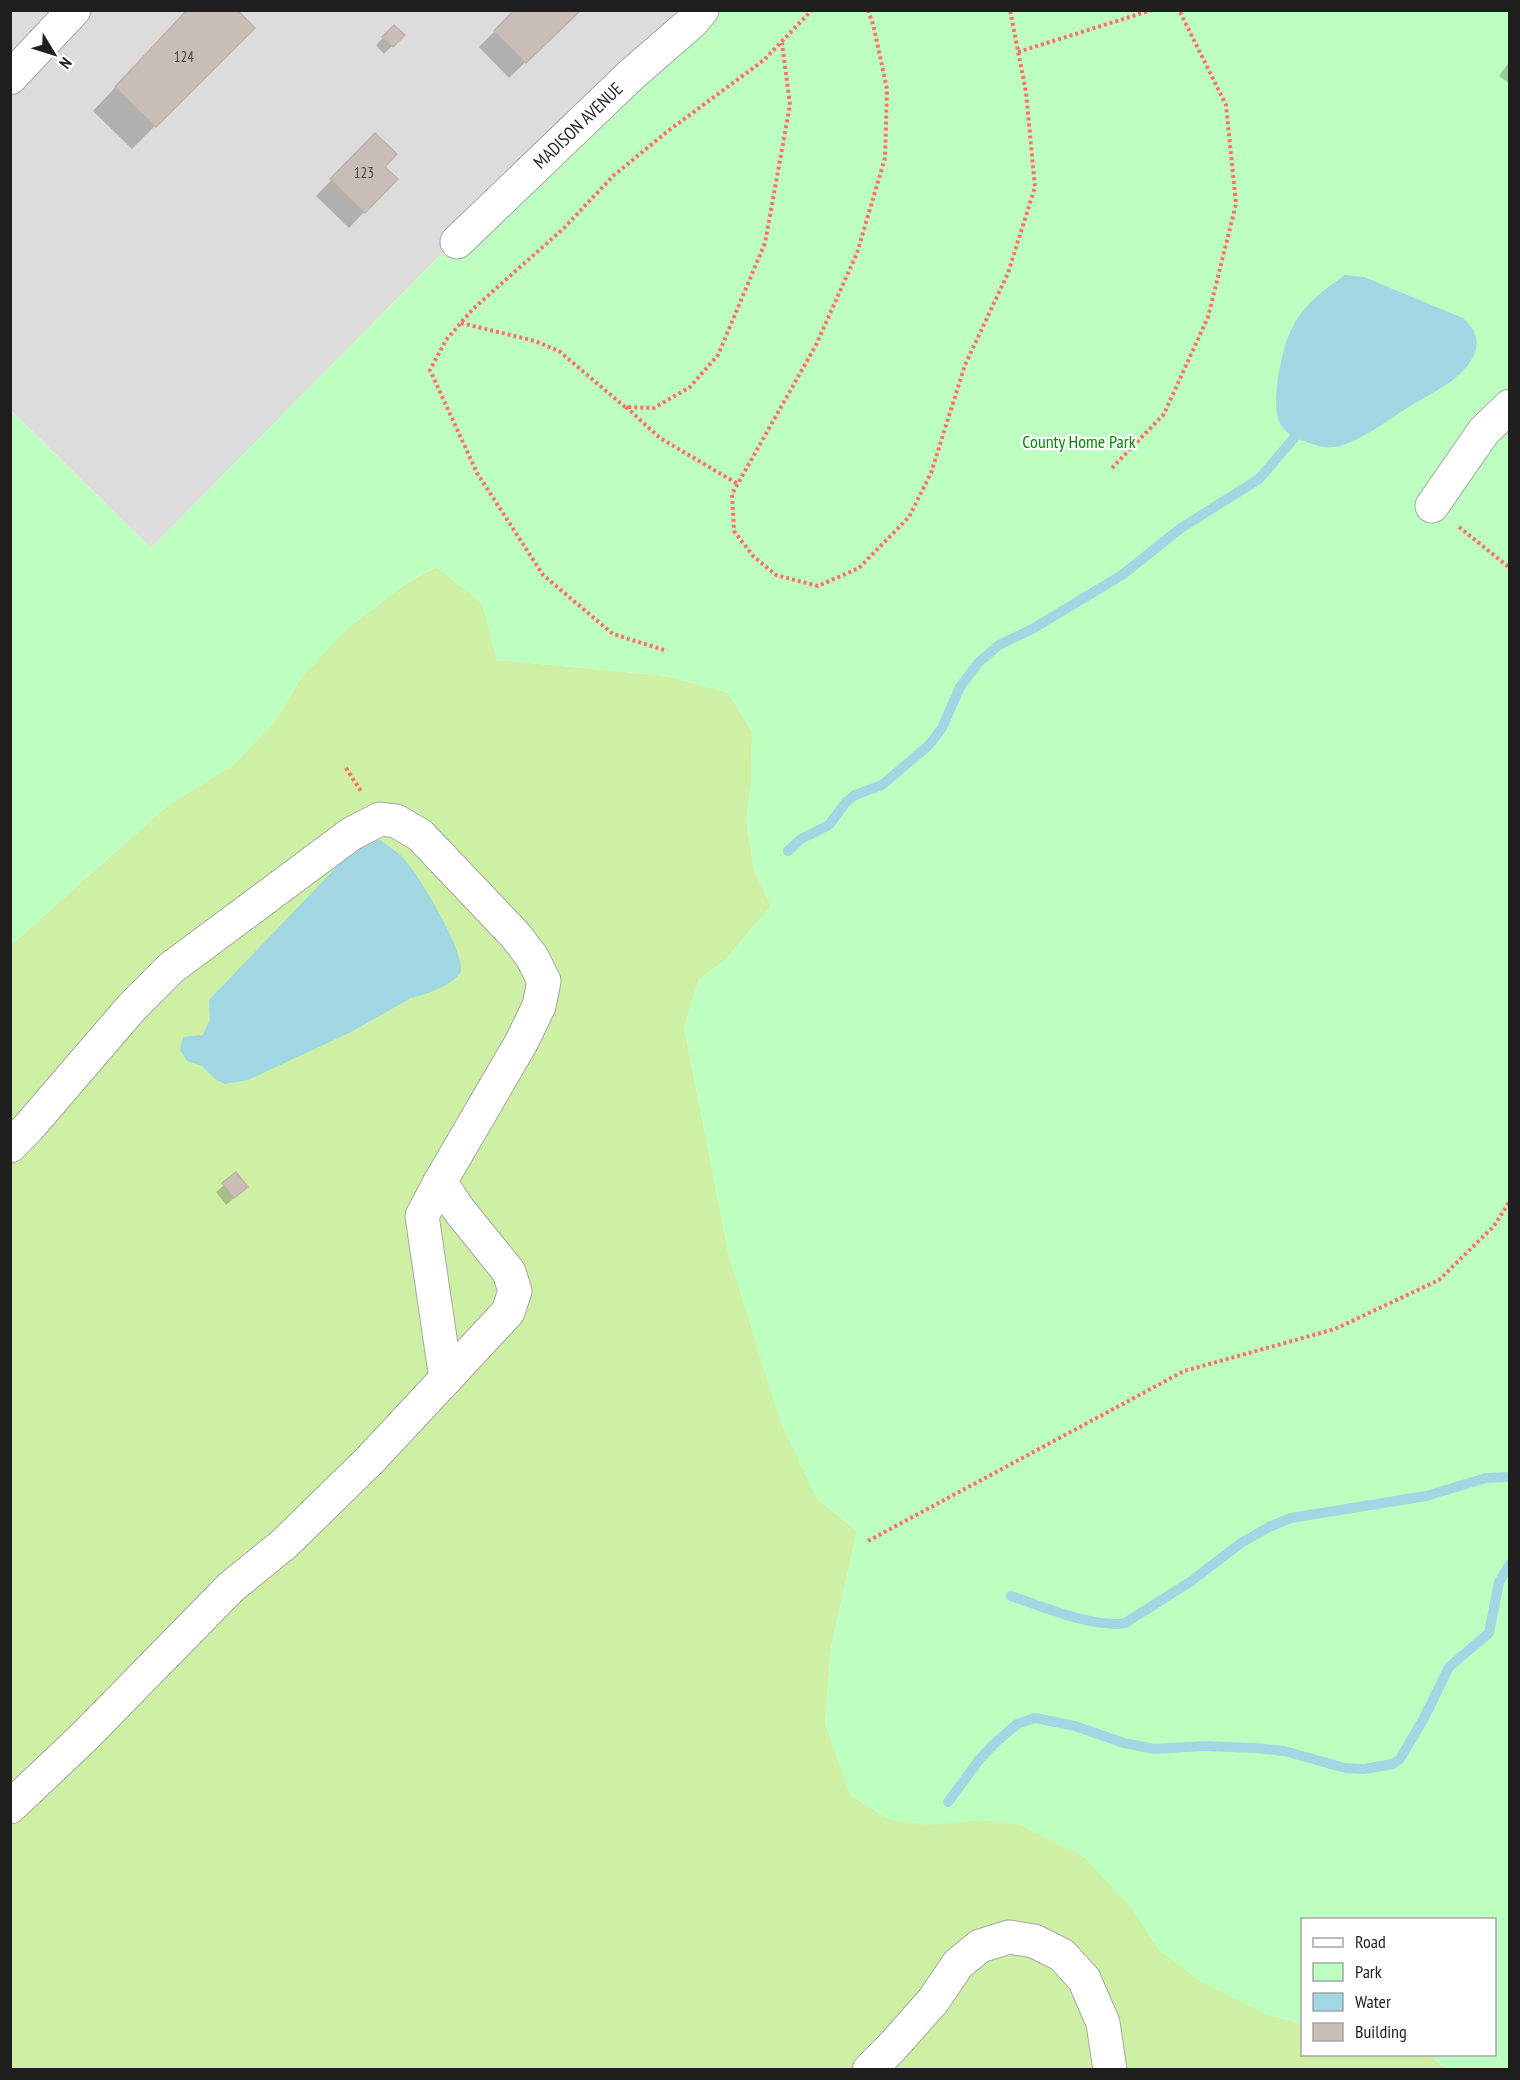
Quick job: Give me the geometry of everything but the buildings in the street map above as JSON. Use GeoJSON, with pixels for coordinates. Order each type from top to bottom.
{"type":"FeatureCollection","features":[{"type":"Feature","properties":{"kind":"street"},"geometry":{"type":"LineString","coordinates":[[10,78],[74,10]]}},
{"type":"Feature","properties":{"kind":"street","name":"MADISON AVENUE"},"geometry":{"type":"LineString","coordinates":[[457,242],[630,75],[693,21],[702,10]]}},
{"type":"Feature","properties":{"kind":"street"},"geometry":{"type":"LineString","coordinates":[[1432,506],[1484,431],[1509,406]]}},
{"type":"Feature","properties":{"kind":"street"},"geometry":{"type":"LineString","coordinates":[[10,1146],[132,1007],[171,968],[351,834],[380,819],[396,821],[420,835],[516,936],[532,957],[544,981],[539,1006],[521,1043],[422,1216],[446,1379]]}},
{"type":"Feature","properties":{"kind":"street"},"geometry":{"type":"LineString","coordinates":[[10,1807],[84,1737],[231,1587],[284,1544],[370,1460],[508,1312],[515,1291],[509,1272],[459,1210],[440,1182]]}},
{"type":"Feature","properties":{"kind":"street"},"geometry":{"type":"LineString","coordinates":[[869,2070],[933,2001],[958,1964],[980,1946],[1010,1937],[1034,1941],[1062,1955],[1084,1979],[1103,2023],[1110,2070]]}},
{"type":"Feature","properties":{"kind":"path"},"geometry":{"type":"LineString","coordinates":[[664,650],[613,634],[543,575],[477,473],[430,370],[446,340],[472,310],[564,228],[614,176],[668,131],[764,60],[813,10]]}},
{"type":"Feature","properties":{"kind":"path"},"geometry":{"type":"LineString","coordinates":[[868,10],[886,89],[885,158],[857,253],[820,334],[732,494],[734,531],[753,556],[776,575],[818,586],[859,568],[909,517],[931,473],[965,365],[1008,273],[1035,187],[1026,92],[1010,10]]}},
{"type":"Feature","properties":{"kind":"path"},"geometry":{"type":"LineString","coordinates":[[1018,52],[1152,10]]}},
{"type":"Feature","properties":{"kind":"path"},"geometry":{"type":"LineString","coordinates":[[1112,468],[1164,414],[1208,317],[1236,204],[1226,105],[1179,10]]}},
{"type":"Feature","properties":{"kind":"path"},"geometry":{"type":"LineString","coordinates":[[625,407],[654,408],[690,387],[718,355],[765,243],[790,105],[782,42]]}},
{"type":"Feature","properties":{"kind":"path"},"geometry":{"type":"LineString","coordinates":[[461,323],[535,341],[559,351],[660,438],[738,484]]}},
{"type":"Feature","properties":{"kind":"path"},"geometry":{"type":"LineString","coordinates":[[1432,506],[1509,568]]}},
{"type":"Feature","properties":{"kind":"path"},"geometry":{"type":"LineString","coordinates":[[868,1541],[1184,1371],[1335,1329],[1439,1280],[1494,1226],[1509,1201]]}},
{"type":"Feature","properties":{"kind":"shaded area"},"geometry":{"type":"Polygon","coordinates":[[[10,11],[681,11],[151,548],[11,410],[10,11]]]}},
{"type":"Feature","properties":{"kind":"green space","name":"County Home Park"},"geometry":{"type":"Polygon","coordinates":[[[681,11],[1509,11],[1509,2069],[1448,2069],[1429,2056],[1496,2056],[1496,1918],[1301,1918],[1301,2023],[1271,2016],[1197,1979],[1159,1950],[1131,1907],[1085,1858],[1019,1824],[983,1820],[930,1825],[890,1820],[851,1796],[825,1724],[831,1648],[857,1531],[817,1499],[780,1421],[729,1256],[684,1027],[699,980],[726,959],[771,906],[754,869],[746,819],[751,786],[752,732],[728,693],[667,676],[497,660],[482,603],[436,567],[407,583],[346,630],[301,678],[275,721],[233,765],[168,805],[11,945],[10,410],[151,548],[681,11]]]}},
{"type":"Feature","properties":{"kind":"green space"},"geometry":{"type":"Polygon","coordinates":[[[437,567],[482,603],[498,660],[667,676],[728,692],[752,732],[751,786],[746,819],[754,869],[771,906],[726,959],[699,980],[684,1027],[729,1256],[817,1499],[857,1531],[831,1648],[825,1724],[1357,1716],[1271,2016],[1301,2023],[1301,2056],[1429,2056],[1448,2069],[11,2070],[11,945],[168,805],[233,765],[275,721],[301,678],[345,630],[407,583],[437,567]]]}},
{"type":"Feature","properties":{"kind":"water"},"geometry":{"type":"Polygon","coordinates":[[[1345,275],[1364,277],[1463,318],[1475,333],[1477,344],[1474,355],[1465,369],[1444,386],[1359,438],[1340,446],[1325,447],[1296,438],[1281,425],[1276,406],[1277,384],[1291,329],[1306,307],[1317,296],[1345,275]]]}},
{"type":"Feature","properties":{"kind":"water"},"geometry":{"type":"Polygon","coordinates":[[[380,840],[405,860],[430,897],[455,946],[460,960],[459,975],[440,988],[411,998],[351,1032],[248,1080],[225,1084],[215,1079],[202,1066],[187,1061],[180,1050],[183,1037],[203,1035],[210,1019],[209,1000],[362,842],[380,840]]]}},
{"type":"Feature","properties":{"kind":"waterway"},"geometry":{"type":"LineString","coordinates":[[788,851],[801,839],[829,825],[846,802],[855,795],[882,785],[928,746],[942,728],[960,687],[978,663],[999,645],[1034,628],[1122,575],[1181,528],[1259,479],[1295,437]]}},
{"type":"Feature","properties":{"kind":"waterway"},"geometry":{"type":"LineString","coordinates":[[1011,1596],[1084,1620],[1099,1623],[1125,1623],[1190,1582],[1241,1543],[1291,1518],[1426,1496],[1486,1478],[1510,1477]]}},
{"type":"Feature","properties":{"kind":"waterway"},"geometry":{"type":"LineString","coordinates":[[948,1802],[979,1760],[994,1744],[1017,1724],[1035,1718],[1075,1726],[1124,1743],[1154,1749],[1204,1746],[1255,1748],[1284,1751],[1345,1768],[1364,1769],[1393,1764],[1400,1759],[1424,1718],[1449,1667],[1489,1633],[1499,1582],[1510,1564]]}}]}
